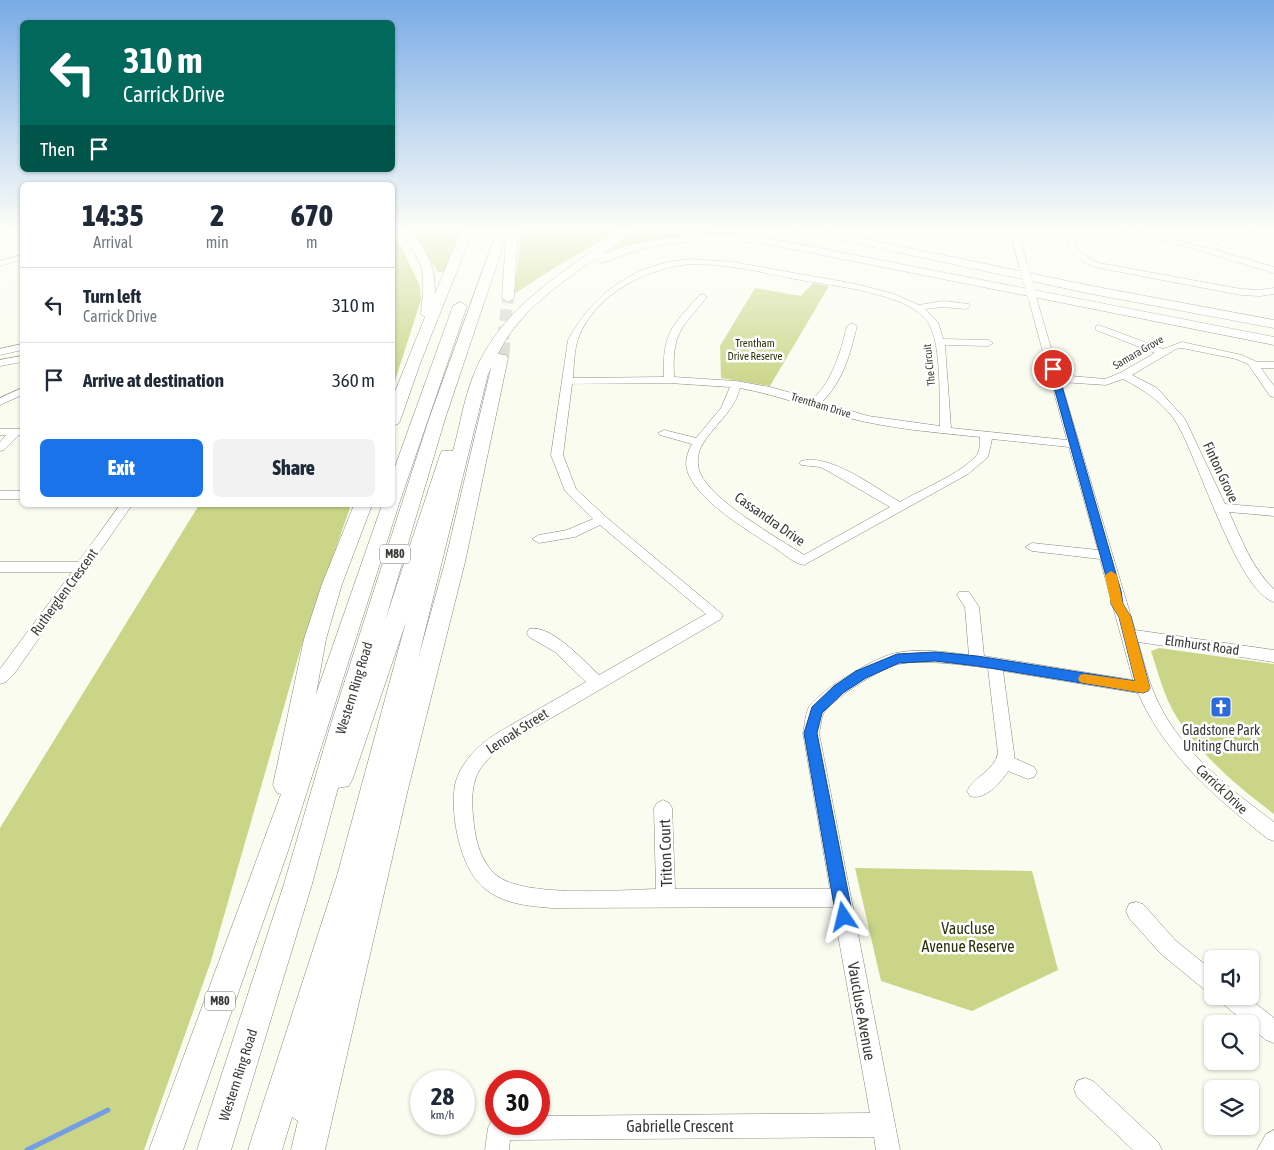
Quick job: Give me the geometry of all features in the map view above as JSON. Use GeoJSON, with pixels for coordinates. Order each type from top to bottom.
{"type":"FeatureCollection","features":[{"type":"Feature","properties":{"kind":"highway"},"geometry":{"type":"LineString","coordinates":[[422,340],[428,316],[429,282]]}},
{"type":"Feature","properties":{"kind":"highway"},"geometry":{"type":"LineString","coordinates":[[395,413],[446,282]]}},
{"type":"Feature","properties":{"kind":"highway"},"geometry":{"type":"LineString","coordinates":[[395,491],[469,282]]}},
{"type":"Feature","properties":{"kind":"highway","name":"Western Ring Road"},"geometry":{"type":"LineString","coordinates":[[214,1150],[298,884],[342,727],[437,419],[484,282]]}},
{"type":"Feature","properties":{"kind":"highway"},"geometry":{"type":"LineString","coordinates":[[508,282],[508,298]]}},
{"type":"Feature","properties":{"kind":"highway"},"geometry":{"type":"LineString","coordinates":[[298,884],[330,807],[394,627],[449,451],[469,376],[477,355],[498,322],[511,308],[543,282]]}},
{"type":"Feature","properties":{"kind":"highway"},"geometry":{"type":"LineString","coordinates":[[265,1150],[351,876],[481,374],[489,354],[509,323],[521,309],[556,282]]}},
{"type":"Feature","properties":{"kind":"highway"},"geometry":{"type":"LineString","coordinates":[[548,287],[558,282]]}},
{"type":"Feature","properties":{"kind":"highway"},"geometry":{"type":"LineString","coordinates":[[980,282],[1137,315],[1274,340]]}},
{"type":"Feature","properties":{"kind":"highway"},"geometry":{"type":"LineString","coordinates":[[985,282],[1002,286]]}},
{"type":"Feature","properties":{"kind":"highway"},"geometry":{"type":"LineString","coordinates":[[1017,282],[1274,332]]}},
{"type":"Feature","properties":{"kind":"highway"},"geometry":{"type":"LineString","coordinates":[[1054,282],[1274,324]]}},
{"type":"Feature","properties":{"kind":"highway"},"geometry":{"type":"LineString","coordinates":[[308,1150],[395,789],[455,562],[501,358]]}},
{"type":"Feature","properties":{"kind":"highway"},"geometry":{"type":"LineString","coordinates":[[274,851],[299,711],[315,638],[332,584],[362,507]]}},
{"type":"Feature","properties":{"kind":"highway","name":"Western Ring Road"},"geometry":{"type":"LineString","coordinates":[[166,1150],[274,851],[390,507]]}},
{"type":"Feature","properties":{"kind":"highway"},"geometry":{"type":"LineString","coordinates":[[295,1150],[351,876]]}},
{"type":"Feature","properties":{"kind":"street","name":"The Circuit"},"geometry":{"type":"LineString","coordinates":[[567,381],[573,340],[578,328],[604,298],[627,282]]}},
{"type":"Feature","properties":{"kind":"street","name":"The Circuit"},"geometry":{"type":"LineString","coordinates":[[823,282],[892,296],[917,308],[934,324],[939,342],[946,430]]}},
{"type":"Feature","properties":{"kind":"street","name":"Carrick Drive"},"geometry":{"type":"LineString","coordinates":[[1028,282],[1116,591],[1117,604],[1125,617],[1143,688],[1155,711],[1190,759],[1214,784],[1274,833]]}},
{"type":"Feature","properties":{"kind":"street"},"geometry":{"type":"LineString","coordinates":[[1186,282],[1241,292],[1260,293],[1274,291]]}},
{"type":"Feature","properties":{"kind":"street"},"geometry":{"type":"LineString","coordinates":[[669,380],[668,347],[675,327],[703,297]]}},
{"type":"Feature","properties":{"kind":"street"},"geometry":{"type":"LineString","coordinates":[[917,308],[943,304],[966,306]]}},
{"type":"Feature","properties":{"kind":"street"},"geometry":{"type":"LineString","coordinates":[[815,403],[833,385],[841,370],[852,326]]}},
{"type":"Feature","properties":{"kind":"street"},"geometry":{"type":"LineString","coordinates":[[1100,328],[1162,352]]}},
{"type":"Feature","properties":{"kind":"street"},"geometry":{"type":"LineString","coordinates":[[0,341],[19,348]]}},
{"type":"Feature","properties":{"kind":"street"},"geometry":{"type":"LineString","coordinates":[[939,342],[988,343]]}},
{"type":"Feature","properties":{"kind":"street","name":"Samara Grove"},"geometry":{"type":"LineString","coordinates":[[1055,378],[1106,382],[1124,376],[1173,346],[1182,345],[1239,357],[1255,365]]}},
{"type":"Feature","properties":{"kind":"street"},"geometry":{"type":"LineString","coordinates":[[0,352],[19,348]]}},
{"type":"Feature","properties":{"kind":"street"},"geometry":{"type":"LineString","coordinates":[[0,363],[20,360]]}},
{"type":"Feature","properties":{"kind":"street"},"geometry":{"type":"LineString","coordinates":[[1255,365],[1274,365]]}},
{"type":"Feature","properties":{"kind":"street"},"geometry":{"type":"LineString","coordinates":[[1255,365],[1274,394]]}},
{"type":"Feature","properties":{"kind":"street","name":"Finton Grove"},"geometry":{"type":"LineString","coordinates":[[1124,376],[1153,390],[1181,421],[1243,556],[1261,585],[1274,597]]}},
{"type":"Feature","properties":{"kind":"street","name":"Trentham Drive"},"geometry":{"type":"LineString","coordinates":[[567,381],[669,380],[736,384],[770,390],[866,419],[904,426],[1074,444]]}},
{"type":"Feature","properties":{"kind":"street","name":"Lenoak Street"},"geometry":{"type":"LineString","coordinates":[[567,381],[557,455],[571,492],[601,520],[716,615],[596,682],[499,740],[475,762],[465,780],[463,791],[466,831],[470,850],[482,874],[499,888],[523,897],[552,899],[666,897],[841,898]]}},
{"type":"Feature","properties":{"kind":"street","name":"Cassandra Drive"},"geometry":{"type":"LineString","coordinates":[[736,384],[732,399],[722,416],[694,450],[692,462],[695,476],[703,488],[804,561],[964,471],[981,459],[987,450],[986,434]]}},
{"type":"Feature","properties":{"kind":"street"},"geometry":{"type":"LineString","coordinates":[[0,402],[20,392]]}},
{"type":"Feature","properties":{"kind":"street"},"geometry":{"type":"LineString","coordinates":[[0,432],[19,432]]}},
{"type":"Feature","properties":{"kind":"street"},"geometry":{"type":"LineString","coordinates":[[0,448],[19,432]]}},
{"type":"Feature","properties":{"kind":"street"},"geometry":{"type":"LineString","coordinates":[[664,433],[699,442]]}},
{"type":"Feature","properties":{"kind":"street"},"geometry":{"type":"LineString","coordinates":[[805,463],[822,464],[832,468],[900,507]]}},
{"type":"Feature","properties":{"kind":"street"},"geometry":{"type":"LineString","coordinates":[[0,495],[20,495]]}},
{"type":"Feature","properties":{"kind":"street","name":"Rutherglen Crescent"},"geometry":{"type":"LineString","coordinates":[[0,678],[9,670],[125,507]]}},
{"type":"Feature","properties":{"kind":"street"},"geometry":{"type":"LineString","coordinates":[[1221,507],[1274,512]]}},
{"type":"Feature","properties":{"kind":"street"},"geometry":{"type":"LineString","coordinates":[[539,539],[570,534],[601,520]]}},
{"type":"Feature","properties":{"kind":"street"},"geometry":{"type":"LineString","coordinates":[[1032,547],[1105,555]]}},
{"type":"Feature","properties":{"kind":"street"},"geometry":{"type":"LineString","coordinates":[[0,567],[82,567]]}},
{"type":"Feature","properties":{"kind":"street"},"geometry":{"type":"LineString","coordinates":[[964,595],[972,608],[1006,753],[1005,762],[998,774],[976,791]]}},
{"type":"Feature","properties":{"kind":"street"},"geometry":{"type":"LineString","coordinates":[[534,634],[552,641],[562,648],[596,682]]}},
{"type":"Feature","properties":{"kind":"street","name":"Elmhurst Road"},"geometry":{"type":"LineString","coordinates":[[1130,635],[1274,656]]}},
{"type":"Feature","properties":{"kind":"street","name":"Vaucluse Avenue"},"geometry":{"type":"LineString","coordinates":[[888,1150],[810,733],[816,710],[832,695],[861,674],[897,658],[935,656],[1143,688]]}},
{"type":"Feature","properties":{"kind":"street"},"geometry":{"type":"LineString","coordinates":[[1005,762],[1028,772]]}},
{"type":"Feature","properties":{"kind":"street","name":"Triton Court"},"geometry":{"type":"LineString","coordinates":[[664,808],[666,897]]}},
{"type":"Feature","properties":{"kind":"street"},"geometry":{"type":"LineString","coordinates":[[1136,911],[1168,947],[1204,976]]}},
{"type":"Feature","properties":{"kind":"street"},"geometry":{"type":"LineString","coordinates":[[1240,1005],[1274,1032]]}},
{"type":"Feature","properties":{"kind":"street"},"geometry":{"type":"LineString","coordinates":[[1085,1089],[1150,1150]]}},
{"type":"Feature","properties":{"kind":"street","name":"Gabrielle Crescent"},"geometry":{"type":"LineString","coordinates":[[497,1150],[500,1128],[883,1125]]}},
{"type":"Feature","properties":{"kind":"street"},"geometry":{"type":"LineString","coordinates":[[1269,1150],[1274,1142]]}},
{"type":"Feature","properties":{"kind":"green space"},"geometry":{"type":"Polygon","coordinates":[[[395,282],[418,282],[421,300],[395,381],[395,282]]]}},
{"type":"Feature","properties":{"kind":"green space"},"geometry":{"type":"Polygon","coordinates":[[[515,282],[533,282],[514,294],[515,282]]]}},
{"type":"Feature","properties":{"kind":"green space","name":"Trentham Drive Reserve"},"geometry":{"type":"Polygon","coordinates":[[[813,283],[829,286],[770,386],[721,378],[720,346],[755,288],[801,296],[813,283]]]}},
{"type":"Feature","properties":{"kind":"green space"},"geometry":{"type":"Polygon","coordinates":[[[198,507],[350,507],[300,651],[211,961],[144,1150],[0,1150],[0,828],[198,507]]]}},
{"type":"Feature","properties":{"kind":"green space"},"geometry":{"type":"Polygon","coordinates":[[[1159,648],[1274,664],[1274,814],[1220,770],[1186,731],[1172,709],[1159,676],[1151,651],[1159,648]]]}},
{"type":"Feature","properties":{"kind":"green space","name":"Vaucluse Avenue Reserve"},"geometry":{"type":"Polygon","coordinates":[[[855,868],[1032,871],[1058,970],[972,1011],[881,981],[855,868]]]}},
{"type":"Feature","properties":{"kind":"waterway"},"geometry":{"type":"LineString","coordinates":[[27,1150],[108,1110]]}},
{"type":"Feature","properties":{"kind":"tunnel"},"geometry":{"type":"LineString","coordinates":[[503,339],[508,298]]}},
{"type":"Feature","properties":{"kind":"tunnel"},"geometry":{"type":"LineString","coordinates":[[501,358],[503,338]]}},
{"type":"Feature","properties":{"kind":"slow traffic"},"geometry":{"type":"LineString","coordinates":[[1084,679],[1143,688],[1125,617],[1117,604],[1116,591],[1111,575]]}},
{"type":"Feature","properties":{"kind":"place","name":"Gladstone Park Uniting Church"},"geometry":{"type":"Point","coordinates":[1221,707]}},
{"type":"Feature","properties":{"kind":"route"},"geometry":{"type":"LineString","coordinates":[[844,917],[810,733],[816,710],[839,690],[861,674],[897,658],[935,656],[1143,688],[1125,617],[1117,604],[1116,591],[1053,369]]}}]}
